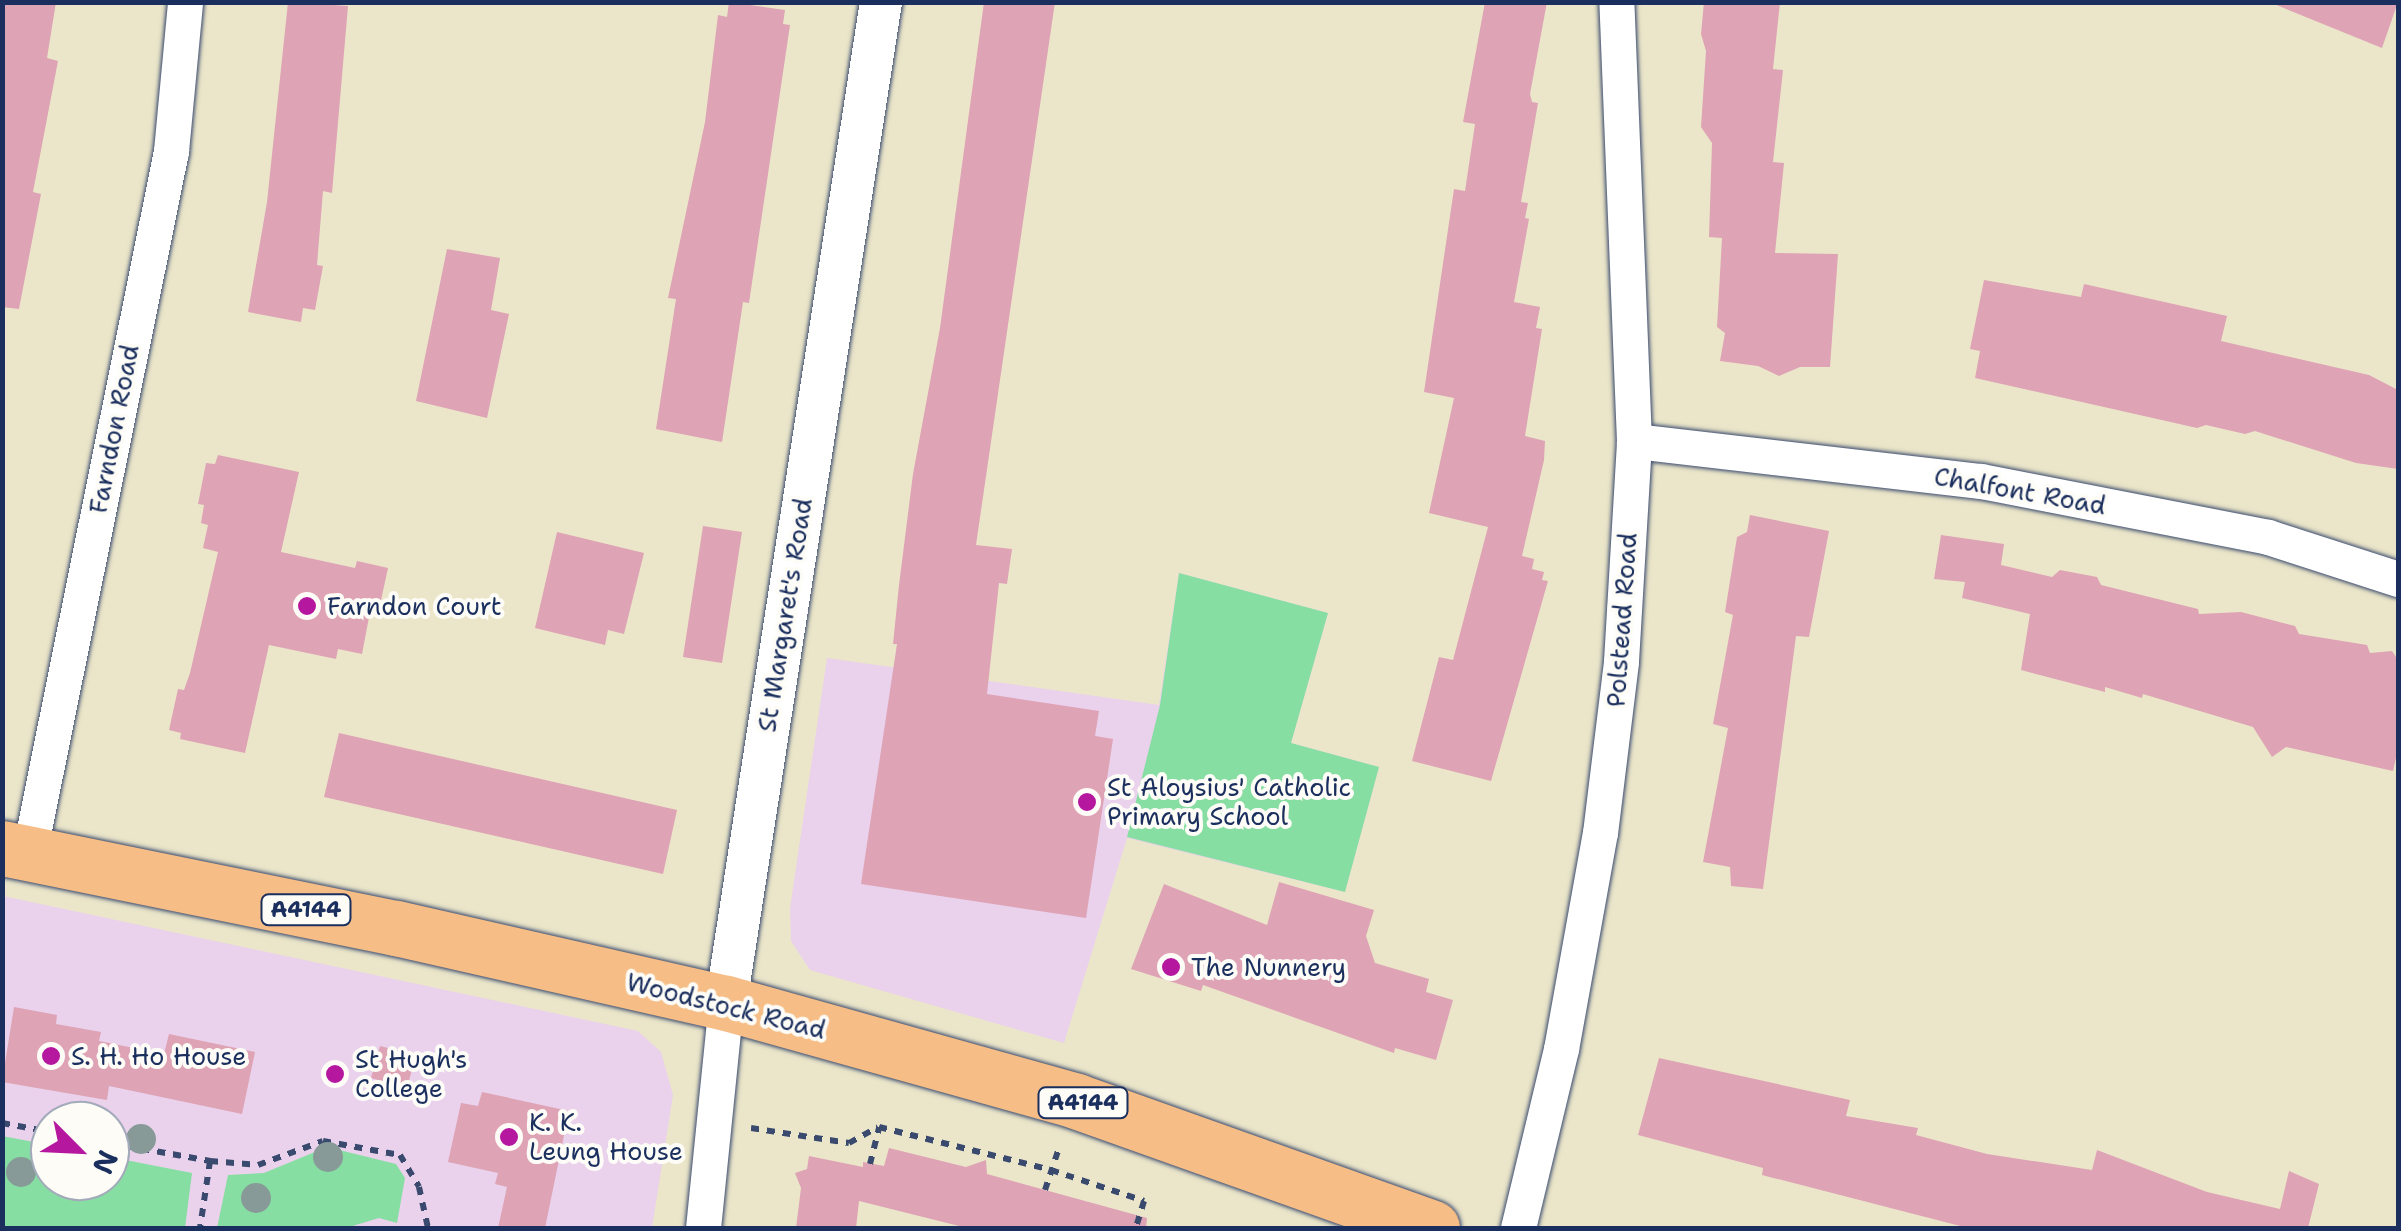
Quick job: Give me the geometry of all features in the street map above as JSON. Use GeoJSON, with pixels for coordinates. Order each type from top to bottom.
{"type":"FeatureCollection","features":[{"type":"Feature","properties":{"kind":"main road","name":"Woodstock Road"},"geometry":{"type":"LineString","coordinates":[[16,851],[396,928],[726,1003],[1076,1101],[1432,1228]]}},
{"type":"Feature","properties":{"kind":"street","name":"Farndon Road"},"geometry":{"type":"LineString","coordinates":[[16,851],[171,151],[185,2]]}},
{"type":"Feature","properties":{"kind":"street","name":"St Margaret's Road"},"geometry":{"type":"LineString","coordinates":[[703,1228],[726,1003],[881,2]]}},
{"type":"Feature","properties":{"kind":"street","name":"Polstead Road"},"geometry":{"type":"LineString","coordinates":[[1518,1228],[1560,1049],[1600,833],[1621,661],[1634,441],[1616,2]]}},
{"type":"Feature","properties":{"kind":"street","name":"Chalfont Road"},"geometry":{"type":"LineString","coordinates":[[1634,441],[1981,481],[2268,537],[2398,579]]}},
{"type":"Feature","properties":{"kind":"path"},"geometry":{"type":"LineString","coordinates":[[2,1123],[30,1128]]}},
{"type":"Feature","properties":{"kind":"path"},"geometry":{"type":"LineString","coordinates":[[715,1123],[850,1143],[879,1126],[1052,1170],[1144,1202],[1136,1228]]}},
{"type":"Feature","properties":{"kind":"path"},"geometry":{"type":"LineString","coordinates":[[870,1164],[879,1126]]}},
{"type":"Feature","properties":{"kind":"path"},"geometry":{"type":"LineString","coordinates":[[1045,1190],[1064,1134]]}},
{"type":"Feature","properties":{"kind":"path"},"geometry":{"type":"LineString","coordinates":[[130,1147],[258,1165],[323,1141],[400,1155],[419,1187],[428,1228]]}},
{"type":"Feature","properties":{"kind":"path"},"geometry":{"type":"LineString","coordinates":[[200,1228],[210,1161]]}},
{"type":"Feature","properties":{"kind":"shaded area","name":"St Aloysius' Catholic Primary School"},"geometry":{"type":"Polygon","coordinates":[[[1179,573],[1328,613],[1291,743],[1379,767],[1345,892],[1127,838],[1064,1043],[810,970],[791,941],[790,908],[827,658],[1159,705],[1179,573]]]}},
{"type":"Feature","properties":{"kind":"shaded area","name":"St Hugh's College"},"geometry":{"type":"Polygon","coordinates":[[[3,896],[638,1031],[661,1052],[673,1095],[652,1228],[3,1228],[3,896]]]}},
{"type":"Feature","properties":{"kind":"green space"},"geometry":{"type":"Polygon","coordinates":[[[1179,573],[1328,613],[1291,743],[1379,767],[1345,892],[1127,837],[1160,705],[1179,573]]]}},
{"type":"Feature","properties":{"kind":"green space"},"geometry":{"type":"Polygon","coordinates":[[[2,1136],[30,1141],[30,1201],[130,1201],[130,1161],[192,1173],[185,1228],[3,1228],[2,1136]]]}},
{"type":"Feature","properties":{"kind":"green space"},"geometry":{"type":"Polygon","coordinates":[[[327,1147],[396,1164],[405,1178],[397,1223],[379,1218],[346,1228],[217,1228],[228,1175],[264,1173],[327,1147]]]}},
{"type":"Feature","properties":{"kind":"building"},"geometry":{"type":"Polygon","coordinates":[[[2,2],[56,2],[47,58],[58,61],[33,192],[41,194],[19,309],[2,307],[2,2]]]}},
{"type":"Feature","properties":{"kind":"building"},"geometry":{"type":"Polygon","coordinates":[[[288,2],[348,6],[332,193],[323,191],[317,265],[323,266],[315,310],[303,308],[301,322],[248,312],[267,202],[288,2]]]}},
{"type":"Feature","properties":{"kind":"building"},"geometry":{"type":"Polygon","coordinates":[[[729,2],[785,10],[783,24],[790,25],[749,303],[743,302],[722,442],[656,429],[676,299],[668,298],[705,122],[718,15],[727,17],[729,2]]]}},
{"type":"Feature","properties":{"kind":"building"},"geometry":{"type":"Polygon","coordinates":[[[984,2],[1055,2],[976,545],[1012,549],[1007,584],[999,583],[987,694],[1099,711],[1095,736],[1113,739],[1086,918],[861,884],[897,644],[893,644],[913,474],[940,328],[984,2]]]}},
{"type":"Feature","properties":{"kind":"building"},"geometry":{"type":"Polygon","coordinates":[[[1485,2],[1547,2],[1530,94],[1532,102],[1538,103],[1521,202],[1528,203],[1525,218],[1529,219],[1514,302],[1540,307],[1536,328],[1542,329],[1525,436],[1545,441],[1544,460],[1522,556],[1534,559],[1532,569],[1544,572],[1542,580],[1548,581],[1491,781],[1412,761],[1439,657],[1453,660],[1488,527],[1429,513],[1454,398],[1424,392],[1454,189],[1465,191],[1475,124],[1463,122],[1485,2]]]}},
{"type":"Feature","properties":{"kind":"building"},"geometry":{"type":"Polygon","coordinates":[[[1704,2],[1780,2],[1773,69],[1783,70],[1773,162],[1784,163],[1775,253],[1838,254],[1830,367],[1800,367],[1779,376],[1758,366],[1720,361],[1725,333],[1717,327],[1722,238],[1709,237],[1712,143],[1701,127],[1706,51],[1701,34],[1704,2]]]}},
{"type":"Feature","properties":{"kind":"building"},"geometry":{"type":"Polygon","coordinates":[[[2274,2],[2398,2],[2382,48],[2274,4],[2274,2]]]}},
{"type":"Feature","properties":{"kind":"building"},"geometry":{"type":"Polygon","coordinates":[[[447,249],[500,258],[491,310],[509,314],[487,418],[416,401],[447,249]]]}},
{"type":"Feature","properties":{"kind":"building"},"geometry":{"type":"Polygon","coordinates":[[[1984,280],[2081,297],[2084,284],[2227,316],[2221,341],[2369,375],[2398,390],[2398,469],[2356,463],[2255,431],[2245,434],[2206,425],[2197,428],[1975,378],[1980,351],[1970,349],[1984,280]]]}},
{"type":"Feature","properties":{"kind":"building","name":"Farndon Court"},"geometry":{"type":"Polygon","coordinates":[[[218,455],[299,472],[281,552],[355,568],[357,561],[388,568],[378,614],[370,612],[362,654],[338,649],[336,659],[269,645],[245,753],[180,739],[181,733],[169,730],[178,689],[184,690],[190,673],[218,552],[203,548],[208,525],[201,523],[204,505],[198,504],[206,463],[215,464],[218,455]]]}},
{"type":"Feature","properties":{"kind":"building"},"geometry":{"type":"Polygon","coordinates":[[[1750,515],[1829,531],[1809,637],[1796,636],[1763,889],[1731,886],[1730,867],[1703,862],[1728,728],[1713,724],[1733,615],[1725,612],[1737,537],[1747,532],[1750,515]]]}},
{"type":"Feature","properties":{"kind":"building"},"geometry":{"type":"Polygon","coordinates":[[[703,526],[742,532],[722,663],[683,657],[703,526]]]}},
{"type":"Feature","properties":{"kind":"building"},"geometry":{"type":"Polygon","coordinates":[[[557,532],[644,553],[624,634],[608,630],[605,645],[535,628],[557,532]]]}},
{"type":"Feature","properties":{"kind":"building"},"geometry":{"type":"Polygon","coordinates":[[[1941,535],[2004,544],[2001,565],[2052,577],[2060,570],[2097,577],[2101,585],[2198,609],[2199,614],[2241,612],[2295,626],[2299,634],[2367,645],[2370,653],[2392,651],[2398,660],[2398,749],[2393,771],[2286,747],[2272,757],[2253,727],[2143,694],[2142,698],[2105,687],[2105,692],[2021,670],[2030,614],[1962,598],[1965,582],[1934,579],[1941,535]]]}},
{"type":"Feature","properties":{"kind":"building"},"geometry":{"type":"Polygon","coordinates":[[[339,733],[677,810],[663,874],[324,797],[339,733]]]}},
{"type":"Feature","properties":{"kind":"building","name":"The Nunnery"},"geometry":{"type":"Polygon","coordinates":[[[1279,882],[1374,910],[1366,936],[1375,963],[1429,979],[1426,992],[1453,1000],[1436,1060],[1395,1048],[1394,1053],[1203,985],[1201,991],[1131,969],[1164,884],[1267,925],[1279,882]]]}},
{"type":"Feature","properties":{"kind":"building"},"geometry":{"type":"Polygon","coordinates":[[[14,1007],[57,1015],[56,1024],[101,1032],[99,1041],[164,1054],[169,1034],[255,1052],[242,1114],[109,1086],[107,1100],[2,1082],[14,1007]]]}},
{"type":"Feature","properties":{"kind":"building"},"geometry":{"type":"Polygon","coordinates":[[[380,1046],[416,1055],[407,1088],[371,1078],[380,1046]]]}},
{"type":"Feature","properties":{"kind":"building"},"geometry":{"type":"Polygon","coordinates":[[[1659,1058],[1850,1100],[1846,1116],[1918,1128],[1916,1135],[1987,1154],[2092,1170],[2097,1150],[2207,1192],[2280,1209],[2289,1171],[2319,1184],[2308,1228],[1968,1228],[1762,1175],[1763,1168],[1638,1135],[1659,1058]]]}},
{"type":"Feature","properties":{"kind":"building","name":"K. K. Leung House"},"geometry":{"type":"Polygon","coordinates":[[[482,1092],[569,1111],[545,1228],[498,1228],[507,1187],[495,1184],[498,1173],[448,1162],[461,1103],[478,1106],[482,1092]]]}},
{"type":"Feature","properties":{"kind":"building"},"geometry":{"type":"Polygon","coordinates":[[[889,1148],[966,1167],[986,1160],[987,1174],[1147,1218],[1146,1228],[967,1228],[859,1201],[856,1228],[796,1228],[801,1188],[795,1173],[807,1169],[809,1156],[863,1167],[863,1162],[884,1166],[889,1148]]]}},
{"type":"Feature","properties":{"kind":"place","name":"Farndon Court"},"geometry":{"type":"Point","coordinates":[307,606]}},
{"type":"Feature","properties":{"kind":"place","name":"St Aloysius' Catholic Primary School"},"geometry":{"type":"Point","coordinates":[1087,802]}},
{"type":"Feature","properties":{"kind":"place","name":"The Nunnery"},"geometry":{"type":"Point","coordinates":[1171,967]}},
{"type":"Feature","properties":{"kind":"place","name":"S. H. Ho House"},"geometry":{"type":"Point","coordinates":[51,1056]}},
{"type":"Feature","properties":{"kind":"place","name":"St Hugh's College"},"geometry":{"type":"Point","coordinates":[335,1074]}},
{"type":"Feature","properties":{"kind":"place","name":"K. K. Leung House"},"geometry":{"type":"Point","coordinates":[509,1137]}}]}
